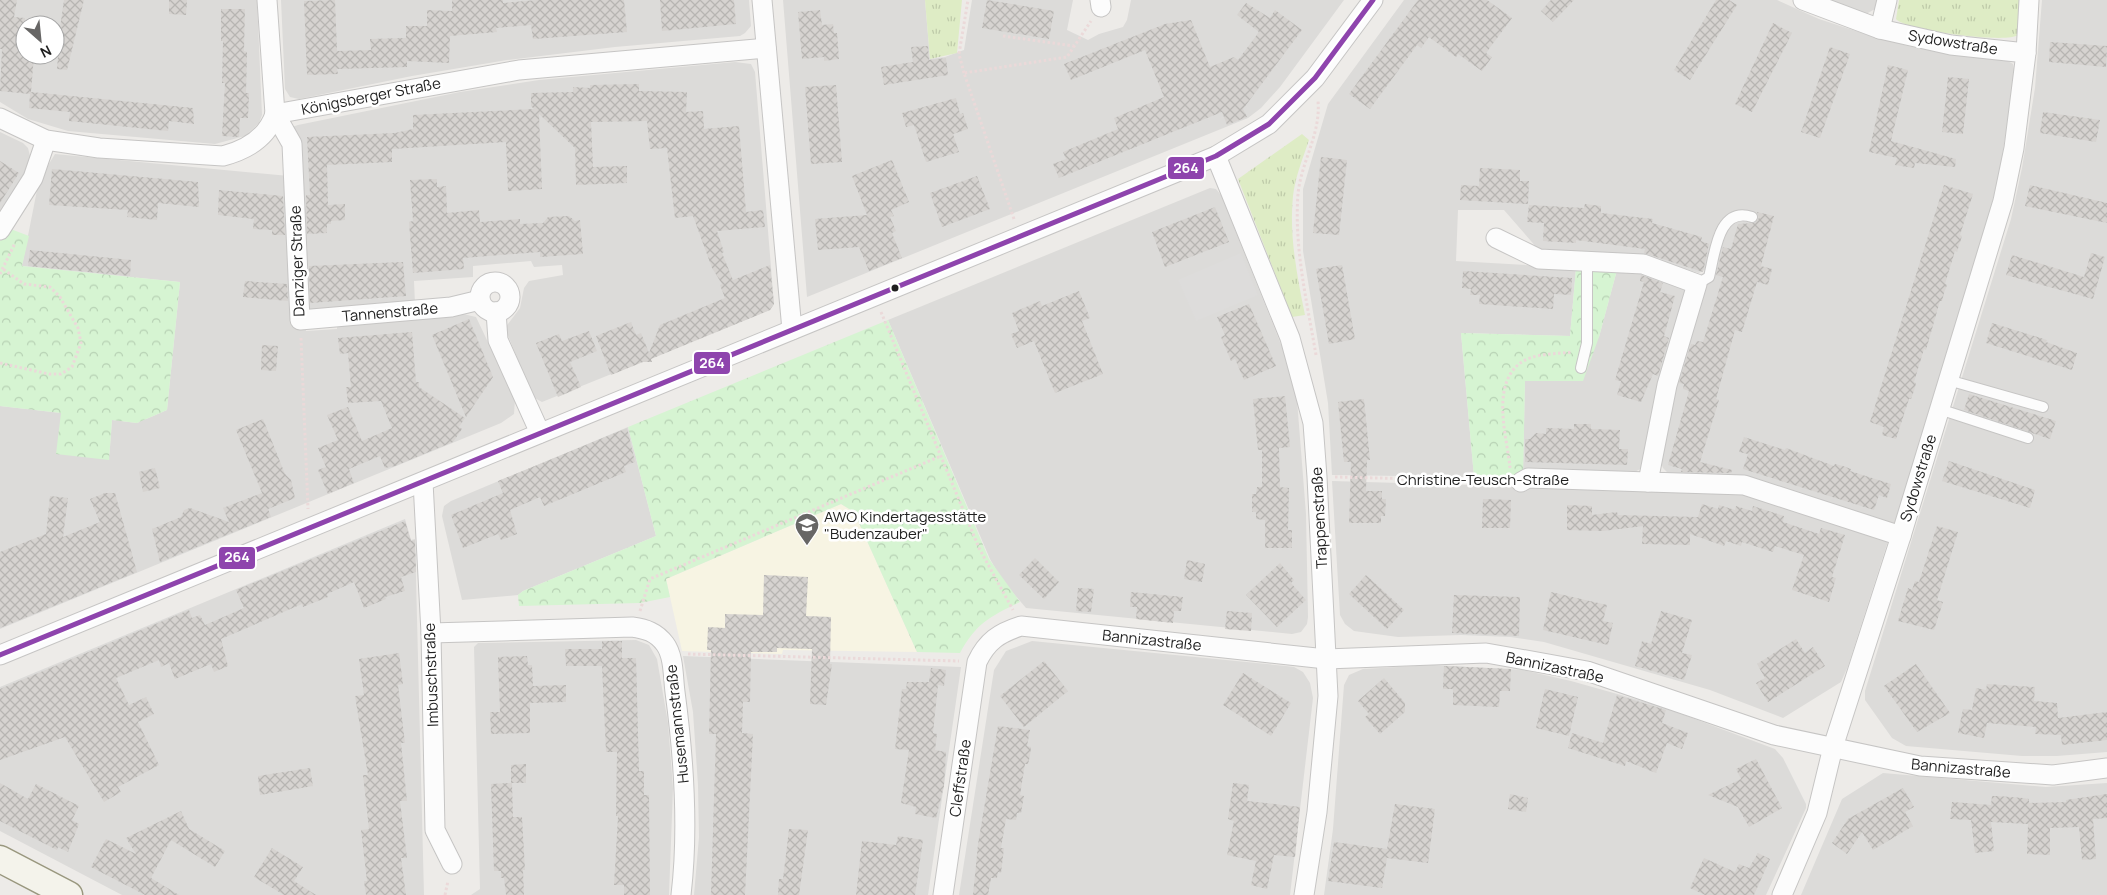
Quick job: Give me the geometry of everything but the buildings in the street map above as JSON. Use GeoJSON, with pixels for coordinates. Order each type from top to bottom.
{"type":"FeatureCollection","features":[{"type":"Feature","properties":{"kind":"street","name":"Danziger Straße"},"geometry":{"type":"LineString","coordinates":[[267,0],[275,114],[292,144],[300,320]]}},
{"type":"Feature","properties":{"kind":"street"},"geometry":{"type":"LineString","coordinates":[[762,0],[792,330]]}},
{"type":"Feature","properties":{"kind":"street"},"geometry":{"type":"LineString","coordinates":[[0,655],[1216,156],[1270,124],[1315,78],[1373,0]]}},
{"type":"Feature","properties":{"kind":"street","name":"Sydowstraße"},"geometry":{"type":"LineString","coordinates":[[1803,0],[1880,29],[1951,45],[2026,52]]}},
{"type":"Feature","properties":{"kind":"street"},"geometry":{"type":"LineString","coordinates":[[1880,29],[1887,0]]}},
{"type":"Feature","properties":{"kind":"street","name":"Sydowstraße"},"geometry":{"type":"LineString","coordinates":[[1782,895],[1817,813],[1833,747],[1901,536],[2003,201],[2014,148],[2026,52],[2029,0]]}},
{"type":"Feature","properties":{"kind":"street","name":"Königsberger Straße"},"geometry":{"type":"LineString","coordinates":[[275,114],[519,70],[766,48]]}},
{"type":"Feature","properties":{"kind":"street"},"geometry":{"type":"LineString","coordinates":[[0,118],[46,140],[99,148],[223,156],[236,152],[257,140],[266,132],[275,114]]}},
{"type":"Feature","properties":{"kind":"street"},"geometry":{"type":"LineString","coordinates":[[0,230],[33,178],[46,140]]}},
{"type":"Feature","properties":{"kind":"street","name":"Trappenstraße"},"geometry":{"type":"LineString","coordinates":[[1216,156],[1290,338],[1312,423],[1317,477],[1328,696],[1317,812],[1304,895]]}},
{"type":"Feature","properties":{"kind":"street"},"geometry":{"type":"LineString","coordinates":[[1496,238],[1539,259],[1643,264],[1697,284],[1667,385],[1648,482]]}},
{"type":"Feature","properties":{"kind":"street"},"geometry":{"type":"LineString","coordinates":[[492,282],[504,285],[508,289],[509,301],[507,307],[496,312],[486,309],[480,300],[482,288],[492,282]]}},
{"type":"Feature","properties":{"kind":"street","name":"Tannenstraße"},"geometry":{"type":"LineString","coordinates":[[300,320],[451,307],[480,300]]}},
{"type":"Feature","properties":{"kind":"street"},"geometry":{"type":"LineString","coordinates":[[496,312],[498,340],[540,433]]}},
{"type":"Feature","properties":{"kind":"street","name":"Christine-Teusch-Straße"},"geometry":{"type":"LineString","coordinates":[[1516,482],[1528,478],[1744,485],[1901,536]]}},
{"type":"Feature","properties":{"kind":"street","name":"Imbuschstraße"},"geometry":{"type":"LineString","coordinates":[[423,482],[436,830],[452,864]]}},
{"type":"Feature","properties":{"kind":"street"},"geometry":{"type":"LineString","coordinates":[[977,662],[989,642],[1008,630],[1021,626]]}},
{"type":"Feature","properties":{"kind":"street","name":"Bannizastraße"},"geometry":{"type":"LineString","coordinates":[[1021,626],[1326,659],[1486,653],[1587,671],[1774,735],[1920,766],[2053,775],[2107,768]]}},
{"type":"Feature","properties":{"kind":"street","name":"Husemannstraße"},"geometry":{"type":"LineString","coordinates":[[430,633],[632,627],[653,632],[666,645],[670,654],[682,753],[685,828],[681,895]]}},
{"type":"Feature","properties":{"kind":"street","name":"Cleffstraße"},"geometry":{"type":"LineString","coordinates":[[943,895],[977,662]]}},
{"type":"Feature","properties":{"kind":"street"},"geometry":{"type":"LineString","coordinates":[[0,859],[69,895]]}},
{"type":"Feature","properties":{"kind":"lane"},"geometry":{"type":"LineString","coordinates":[[1697,284],[1709,277],[1723,226],[1733,216],[1741,214],[1752,217]]}},
{"type":"Feature","properties":{"kind":"lane"},"geometry":{"type":"LineString","coordinates":[[1581,368],[1587,343],[1587,262]]}},
{"type":"Feature","properties":{"kind":"lane"},"geometry":{"type":"LineString","coordinates":[[1948,380],[2043,407]]}},
{"type":"Feature","properties":{"kind":"lane"},"geometry":{"type":"LineString","coordinates":[[1939,409],[2028,438]]}},
{"type":"Feature","properties":{"kind":"path"},"geometry":{"type":"LineString","coordinates":[[968,0],[959,54],[1020,237]]}},
{"type":"Feature","properties":{"kind":"path"},"geometry":{"type":"LineString","coordinates":[[964,73],[1067,57],[1100,4]]}},
{"type":"Feature","properties":{"kind":"path"},"geometry":{"type":"LineString","coordinates":[[1003,36],[1074,46]]}},
{"type":"Feature","properties":{"kind":"path"},"geometry":{"type":"LineString","coordinates":[[1315,78],[1319,118],[1298,193],[1297,220],[1298,244],[1317,361]]}},
{"type":"Feature","properties":{"kind":"path"},"geometry":{"type":"LineString","coordinates":[[0,363],[49,374],[61,374],[72,366],[81,343],[78,328],[60,296],[50,287],[24,284],[4,269]]}},
{"type":"Feature","properties":{"kind":"path"},"geometry":{"type":"LineString","coordinates":[[874,297],[979,548],[1021,626]]}},
{"type":"Feature","properties":{"kind":"path","name":"Danziger Straße"},"geometry":{"type":"LineString","coordinates":[[300,320],[309,527]]}},
{"type":"Feature","properties":{"kind":"path"},"geometry":{"type":"LineString","coordinates":[[1516,482],[1503,409],[1504,389],[1512,373],[1519,364],[1530,358],[1585,350]]}},
{"type":"Feature","properties":{"kind":"path"},"geometry":{"type":"LineString","coordinates":[[632,627],[642,608],[650,579],[941,456]]}},
{"type":"Feature","properties":{"kind":"path","name":"Christine-Teusch-Straße"},"geometry":{"type":"LineString","coordinates":[[1317,477],[1516,482]]}},
{"type":"Feature","properties":{"kind":"path"},"geometry":{"type":"LineString","coordinates":[[670,654],[977,662]]}},
{"type":"Feature","properties":{"kind":"shaded area"},"geometry":{"type":"Polygon","coordinates":[[[0,0],[257,0],[262,115],[259,123],[245,136],[215,144],[68,131],[28,119],[0,102],[0,0]]]}},
{"type":"Feature","properties":{"kind":"shaded area"},"geometry":{"type":"Polygon","coordinates":[[[281,0],[749,0],[751,26],[740,36],[615,47],[507,60],[412,76],[299,99],[290,97],[285,89],[281,0]]]}},
{"type":"Feature","properties":{"kind":"shaded area"},"geometry":{"type":"Polygon","coordinates":[[[783,0],[925,0],[930,59],[945,57],[964,50],[972,0],[1073,0],[1067,30],[1088,40],[1099,34],[1123,27],[1127,20],[1131,0],[1344,0],[1280,87],[1261,108],[1248,118],[807,297],[783,0]]]}},
{"type":"Feature","properties":{"kind":"shaded area"},"geometry":{"type":"Polygon","coordinates":[[[1404,0],[1777,0],[1819,19],[1912,47],[2008,61],[2013,64],[2015,75],[2001,163],[1985,235],[1894,525],[1670,475],[1663,468],[1661,463],[1675,390],[1689,337],[1725,232],[1706,269],[1699,273],[1643,257],[1543,250],[1537,248],[1504,210],[1458,210],[1456,261],[1576,268],[1570,336],[1461,333],[1474,477],[1332,475],[1328,403],[1303,251],[1303,189],[1328,104],[1404,0]]]}},
{"type":"Feature","properties":{"kind":"shaded area"},"geometry":{"type":"Polygon","coordinates":[[[1823,0],[1877,0],[1875,9],[1866,14],[1823,0]]]}},
{"type":"Feature","properties":{"kind":"shaded area"},"geometry":{"type":"Polygon","coordinates":[[[2042,0],[2107,0],[2107,752],[2057,756],[2022,756],[1906,746],[1892,738],[1865,700],[1865,691],[2011,219],[2022,168],[2035,88],[2042,0]]]}},
{"type":"Feature","properties":{"kind":"shaded area"},"geometry":{"type":"Polygon","coordinates":[[[735,62],[751,64],[755,72],[774,304],[770,310],[542,402],[533,397],[505,328],[520,308],[524,288],[529,281],[563,275],[562,265],[534,267],[531,261],[473,266],[473,277],[414,281],[415,304],[305,313],[306,331],[337,329],[337,322],[459,313],[476,317],[515,399],[514,414],[501,423],[0,629],[0,406],[61,413],[109,460],[112,420],[137,423],[167,410],[180,282],[22,266],[39,180],[55,154],[289,176],[292,127],[298,125],[460,92],[539,80],[735,62]]]}},
{"type":"Feature","properties":{"kind":"shaded area"},"geometry":{"type":"Polygon","coordinates":[[[0,132],[23,143],[28,148],[30,156],[26,177],[0,218],[0,132]]]}},
{"type":"Feature","properties":{"kind":"shaded area"},"geometry":{"type":"Polygon","coordinates":[[[1210,188],[1216,189],[1221,195],[1286,357],[1297,400],[1306,514],[1307,624],[1301,632],[1292,634],[1026,608],[1002,580],[990,559],[888,320],[1210,188]]]}},
{"type":"Feature","properties":{"kind":"shaded area"},"geometry":{"type":"Polygon","coordinates":[[[1241,253],[1258,295],[1196,321],[1178,280],[1241,253]]]}},
{"type":"Feature","properties":{"kind":"shaded area"},"geometry":{"type":"Polygon","coordinates":[[[1617,270],[1641,272],[1679,281],[1687,291],[1642,468],[1631,474],[1523,470],[1525,381],[1599,337],[1617,270]]]}},
{"type":"Feature","properties":{"kind":"shaded area"},"geometry":{"type":"Polygon","coordinates":[[[628,427],[656,536],[523,591],[518,595],[462,600],[442,516],[444,506],[451,501],[628,427]]]}},
{"type":"Feature","properties":{"kind":"shaded area"},"geometry":{"type":"Polygon","coordinates":[[[1332,481],[1740,493],[1888,541],[1848,666],[1841,682],[1783,718],[1710,690],[1544,642],[1510,637],[1461,635],[1398,637],[1354,631],[1345,624],[1340,615],[1332,481]]]}},
{"type":"Feature","properties":{"kind":"shaded area","name":"AWO Kindertagesstätte \"Budenzauber\""},"geometry":{"type":"Polygon","coordinates":[[[841,504],[854,512],[917,652],[783,650],[782,654],[682,651],[666,579],[841,504]]]}},
{"type":"Feature","properties":{"kind":"shaded area"},"geometry":{"type":"Polygon","coordinates":[[[405,519],[411,540],[415,539],[424,895],[122,895],[0,831],[0,687],[405,519]]]}},
{"type":"Feature","properties":{"kind":"shaded area"},"geometry":{"type":"Polygon","coordinates":[[[636,640],[649,645],[657,659],[668,723],[673,788],[669,895],[471,895],[480,889],[474,647],[478,643],[636,640]]]}},
{"type":"Feature","properties":{"kind":"shaded area"},"geometry":{"type":"Polygon","coordinates":[[[1032,641],[1286,666],[1294,667],[1303,672],[1310,683],[1313,698],[1290,895],[959,895],[994,670],[1006,651],[1032,641]]]}},
{"type":"Feature","properties":{"kind":"shaded area"},"geometry":{"type":"Polygon","coordinates":[[[683,656],[961,667],[928,895],[694,895],[699,837],[698,785],[693,712],[683,656]]]}},
{"type":"Feature","properties":{"kind":"shaded area"},"geometry":{"type":"Polygon","coordinates":[[[1433,665],[1523,670],[1571,681],[1660,706],[1775,749],[1783,758],[1806,804],[1806,808],[1766,895],[1324,895],[1333,829],[1344,685],[1349,675],[1363,669],[1433,665]]]}},
{"type":"Feature","properties":{"kind":"shaded area"},"geometry":{"type":"Polygon","coordinates":[[[1883,773],[2046,787],[2107,783],[2107,895],[1801,895],[1842,799],[1883,773]]]}},
{"type":"Feature","properties":{"kind":"green space"},"geometry":{"type":"Polygon","coordinates":[[[925,0],[962,0],[957,53],[930,59],[925,0]]]}},
{"type":"Feature","properties":{"kind":"green space"},"geometry":{"type":"Polygon","coordinates":[[[1899,0],[2022,0],[2018,35],[1995,38],[1976,37],[1935,31],[1903,23],[1896,19],[1899,0]]]}},
{"type":"Feature","properties":{"kind":"green space"},"geometry":{"type":"Polygon","coordinates":[[[1302,134],[1309,140],[1294,189],[1292,226],[1305,315],[1292,317],[1238,179],[1302,134]]]}},
{"type":"Feature","properties":{"kind":"green space"},"geometry":{"type":"Polygon","coordinates":[[[8,228],[29,236],[22,266],[180,282],[167,410],[137,423],[112,420],[109,460],[56,454],[61,413],[0,406],[0,241],[8,228]]]}},
{"type":"Feature","properties":{"kind":"green space"},"geometry":{"type":"Polygon","coordinates":[[[1576,268],[1617,270],[1599,337],[1583,381],[1525,381],[1523,479],[1474,477],[1461,333],[1570,336],[1576,268]]]}},
{"type":"Feature","properties":{"kind":"green space"},"geometry":{"type":"Polygon","coordinates":[[[888,320],[989,559],[1020,602],[992,616],[978,627],[960,653],[917,652],[854,512],[841,504],[666,579],[670,597],[640,603],[519,606],[518,595],[523,591],[656,536],[628,427],[888,320]]]}},
{"type":"Feature","properties":{"kind":"transit line","name":"264"},"geometry":{"type":"LineString","coordinates":[[0,655],[1216,156],[1269,124],[1315,78],[1373,0]]}},
{"type":"Feature","properties":{"kind":"place","name":"AWO Kindertagesstätte \"Budenzauber\""},"geometry":{"type":"Point","coordinates":[807,546]}}]}
